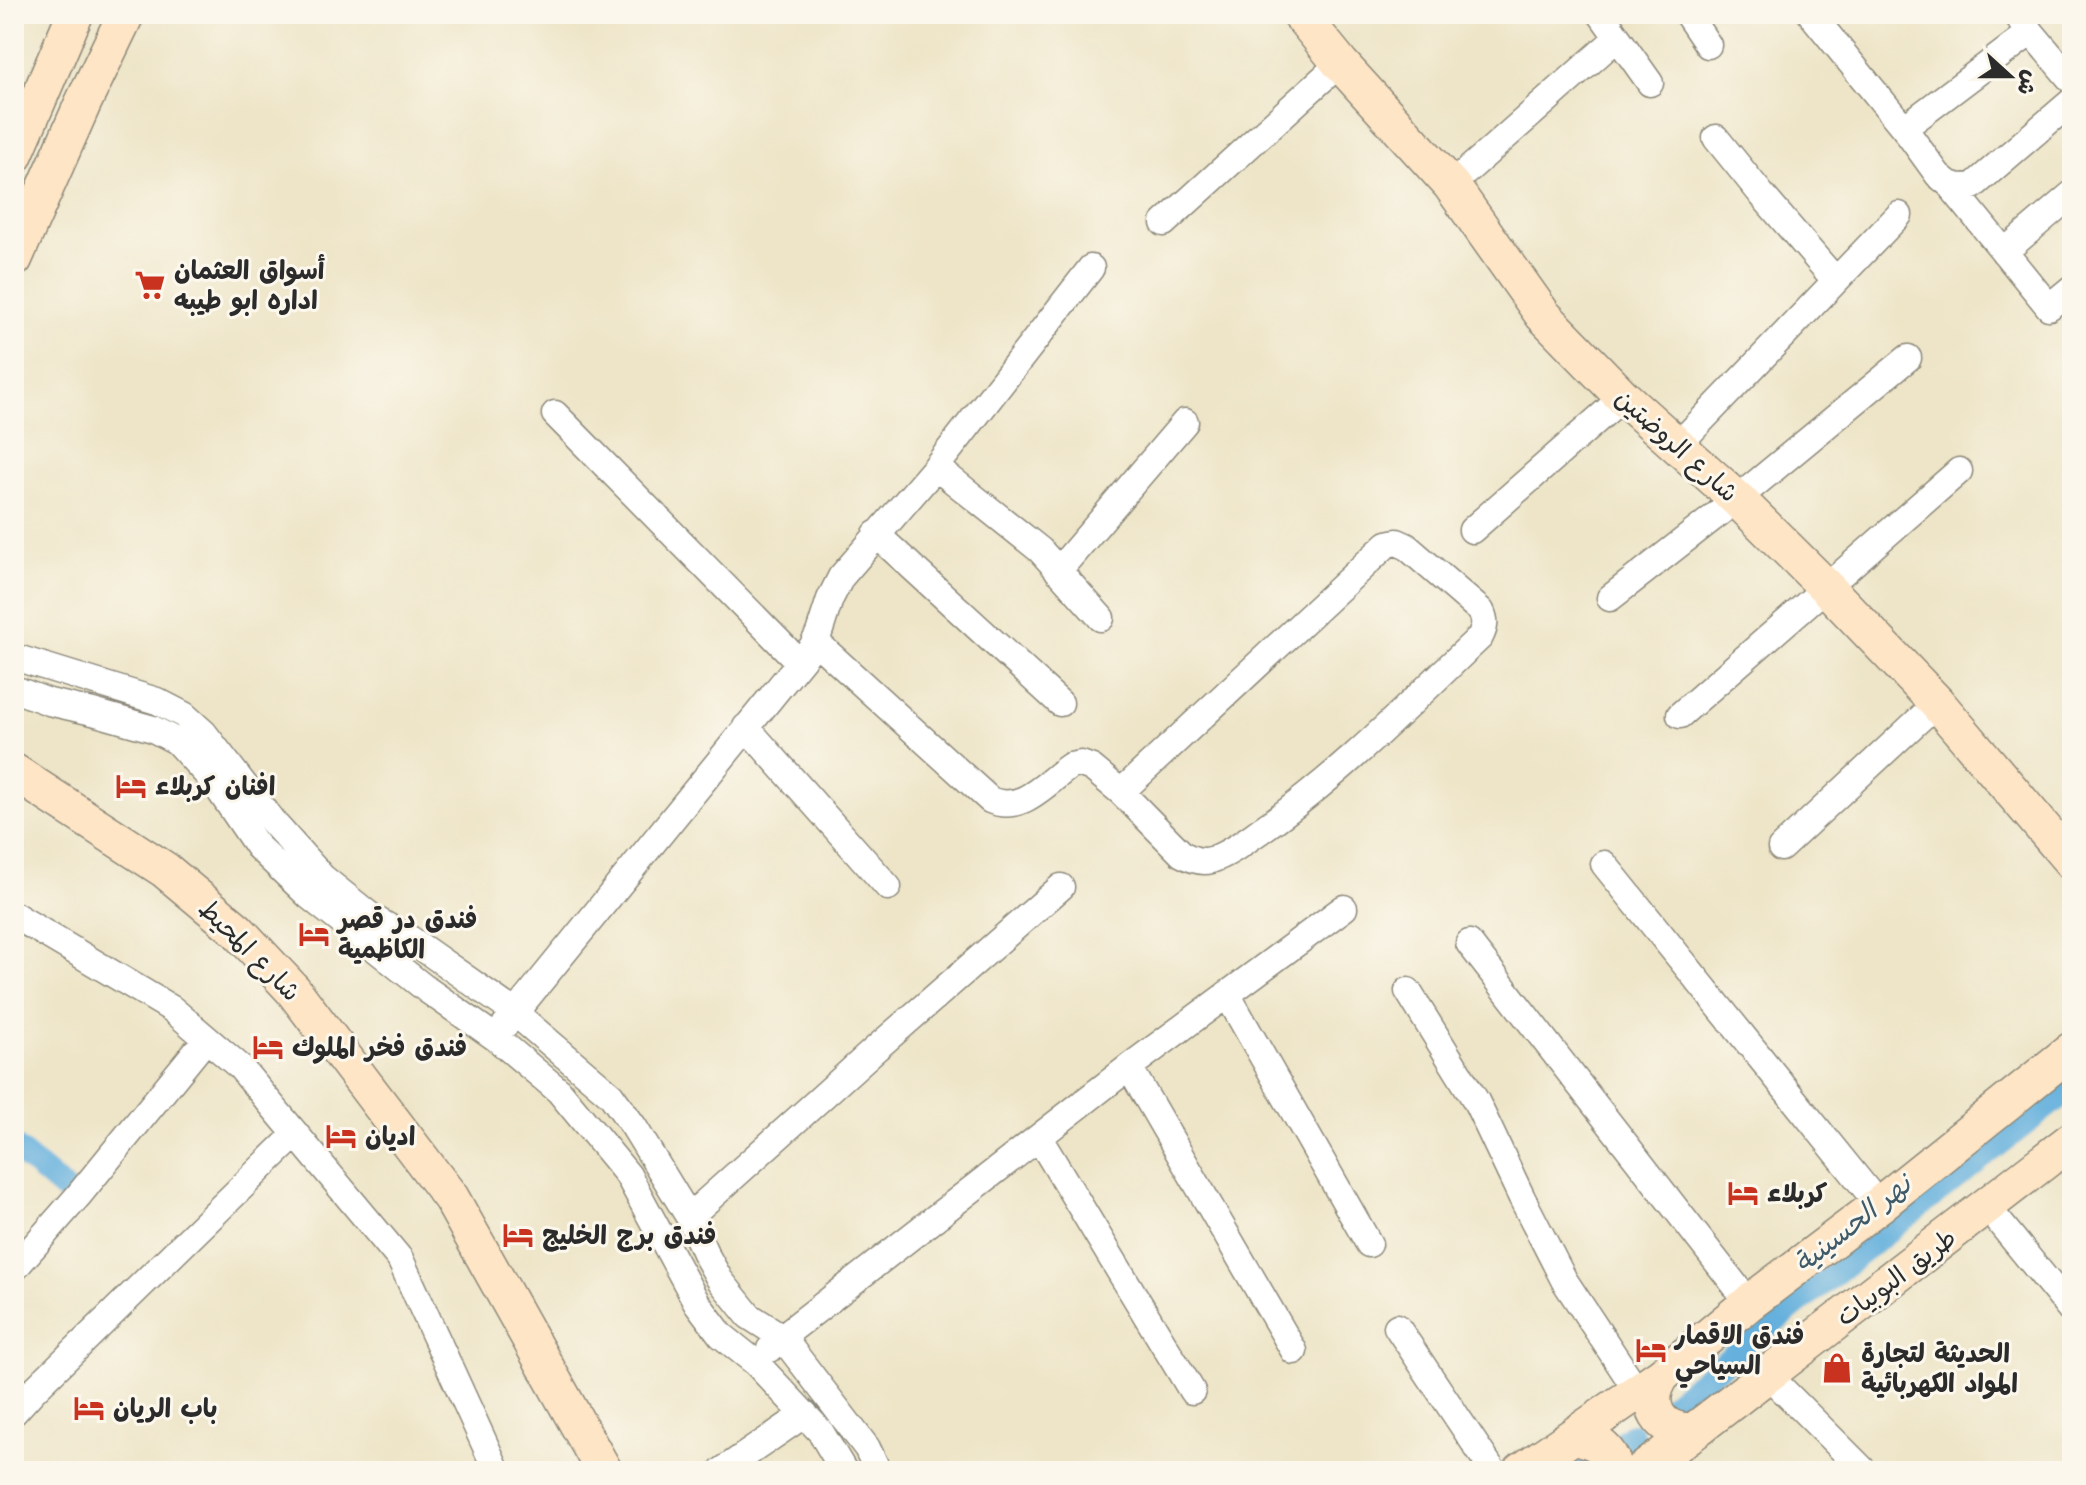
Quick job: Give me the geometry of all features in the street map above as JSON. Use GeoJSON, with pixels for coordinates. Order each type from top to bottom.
{"type":"FeatureCollection","features":[{"type":"Feature","properties":{"kind":"main road"},"geometry":{"type":"LineString","coordinates":[[14,156],[75,14]]}},
{"type":"Feature","properties":{"kind":"main road"},"geometry":{"type":"LineString","coordinates":[[14,259],[126,14]]}},
{"type":"Feature","properties":{"kind":"main road","name":"شارع الروضتين"},"geometry":{"type":"LineString","coordinates":[[1300,14],[1340,63],[1451,185],[1543,315],[1623,397],[1737,499],[1827,588],[1937,703],[2072,862]]}},
{"type":"Feature","properties":{"kind":"main road","name":"شارع المحيط"},"geometry":{"type":"LineString","coordinates":[[14,772],[165,870],[237,930],[293,990],[451,1198],[604,1471]]}},
{"type":"Feature","properties":{"kind":"main road"},"geometry":{"type":"LineString","coordinates":[[1522,1471],[1650,1383],[2072,1050]]}},
{"type":"Feature","properties":{"kind":"main road","name":"طريق البوبيات"},"geometry":{"type":"LineString","coordinates":[[1642,1471],[2072,1140]]}},
{"type":"Feature","properties":{"kind":"main road"},"geometry":{"type":"LineString","coordinates":[[1650,1383],[1655,1385],[1655,1410],[1661,1420],[1683,1432],[1695,1431]]}},
{"type":"Feature","properties":{"kind":"main road"},"geometry":{"type":"LineString","coordinates":[[1574,1436],[1601,1445],[1610,1455],[1615,1471]]}},
{"type":"Feature","properties":{"kind":"street"},"geometry":{"type":"LineString","coordinates":[[1601,14],[1650,83]]}},
{"type":"Feature","properties":{"kind":"street"},"geometry":{"type":"LineString","coordinates":[[1687,14],[1708,45]]}},
{"type":"Feature","properties":{"kind":"street"},"geometry":{"type":"LineString","coordinates":[[1811,14],[1904,128],[1938,175],[1949,184],[2049,307],[2072,288]]}},
{"type":"Feature","properties":{"kind":"street"},"geometry":{"type":"LineString","coordinates":[[1904,128],[2023,23],[2072,81]]}},
{"type":"Feature","properties":{"kind":"street"},"geometry":{"type":"LineString","coordinates":[[1451,185],[1617,38]]}},
{"type":"Feature","properties":{"kind":"street"},"geometry":{"type":"LineString","coordinates":[[1164,223],[1340,63]]}},
{"type":"Feature","properties":{"kind":"street"},"geometry":{"type":"LineString","coordinates":[[1949,184],[1973,186],[2072,101]]}},
{"type":"Feature","properties":{"kind":"street"},"geometry":{"type":"LineString","coordinates":[[1716,138],[1835,280]]}},
{"type":"Feature","properties":{"kind":"street"},"geometry":{"type":"LineString","coordinates":[[2004,252],[2072,194]]}},
{"type":"Feature","properties":{"kind":"street"},"geometry":{"type":"LineString","coordinates":[[1677,446],[1899,215]]}},
{"type":"Feature","properties":{"kind":"street"},"geometry":{"type":"LineString","coordinates":[[496,1038],[799,662],[815,641],[841,577],[936,467],[1091,268]]}},
{"type":"Feature","properties":{"kind":"street"},"geometry":{"type":"LineString","coordinates":[[1610,598],[1737,499],[1908,358]]}},
{"type":"Feature","properties":{"kind":"street"},"geometry":{"type":"LineString","coordinates":[[1472,530],[1623,397]]}},
{"type":"Feature","properties":{"kind":"street"},"geometry":{"type":"LineString","coordinates":[[555,414],[799,662]]}},
{"type":"Feature","properties":{"kind":"street"},"geometry":{"type":"LineString","coordinates":[[1058,571],[1185,422]]}},
{"type":"Feature","properties":{"kind":"street"},"geometry":{"type":"LineString","coordinates":[[936,467],[1040,550],[1101,618]]}},
{"type":"Feature","properties":{"kind":"street"},"geometry":{"type":"LineString","coordinates":[[1680,715],[1959,471]]}},
{"type":"Feature","properties":{"kind":"street"},"geometry":{"type":"LineString","coordinates":[[876,534],[1060,703]]}},
{"type":"Feature","properties":{"kind":"street"},"geometry":{"type":"LineString","coordinates":[[815,641],[990,800],[998,804],[1018,803],[1075,764],[1087,765],[1121,792],[1182,854],[1205,861],[1220,856],[1287,812],[1349,762],[1480,637],[1485,619],[1481,611],[1406,546],[1397,542],[1387,544],[1121,792]]}},
{"type":"Feature","properties":{"kind":"street"},"geometry":{"type":"LineString","coordinates":[[14,657],[157,701],[184,715],[224,755],[272,821],[322,877],[373,918],[410,939],[514,1012],[611,1095],[689,1217],[720,1280],[749,1316],[782,1337],[867,1448],[878,1471]]}},
{"type":"Feature","properties":{"kind":"street"},"geometry":{"type":"LineString","coordinates":[[14,689],[49,702],[153,729],[176,741],[213,781],[258,847],[309,896],[426,989],[496,1038],[559,1091],[628,1175],[697,1303],[721,1335],[756,1363],[820,1431],[844,1471]]}},
{"type":"Feature","properties":{"kind":"street"},"geometry":{"type":"LineString","coordinates":[[1781,848],[1937,703]]}},
{"type":"Feature","properties":{"kind":"street"},"geometry":{"type":"LineString","coordinates":[[746,727],[888,887]]}},
{"type":"Feature","properties":{"kind":"street"},"geometry":{"type":"LineString","coordinates":[[1604,864],[1879,1205]]}},
{"type":"Feature","properties":{"kind":"street"},"geometry":{"type":"LineString","coordinates":[[689,1217],[1061,887]]}},
{"type":"Feature","properties":{"kind":"street"},"geometry":{"type":"LineString","coordinates":[[756,1363],[782,1337],[1129,1067],[1344,908]]}},
{"type":"Feature","properties":{"kind":"street"},"geometry":{"type":"LineString","coordinates":[[14,915],[172,1009],[240,1067],[400,1259],[497,1471]]}},
{"type":"Feature","properties":{"kind":"street"},"geometry":{"type":"LineString","coordinates":[[1469,943],[1749,1303]]}},
{"type":"Feature","properties":{"kind":"street"},"geometry":{"type":"LineString","coordinates":[[1408,991],[1476,1101],[1564,1280],[1650,1383]]}},
{"type":"Feature","properties":{"kind":"street"},"geometry":{"type":"LineString","coordinates":[[1227,994],[1369,1244]]}},
{"type":"Feature","properties":{"kind":"street"},"geometry":{"type":"LineString","coordinates":[[14,1269],[206,1039]]}},
{"type":"Feature","properties":{"kind":"street"},"geometry":{"type":"LineString","coordinates":[[1129,1067],[1294,1351]]}},
{"type":"Feature","properties":{"kind":"street"},"geometry":{"type":"LineString","coordinates":[[14,1412],[296,1134]]}},
{"type":"Feature","properties":{"kind":"street"},"geometry":{"type":"LineString","coordinates":[[1039,1138],[1192,1391]]}},
{"type":"Feature","properties":{"kind":"street"},"geometry":{"type":"LineString","coordinates":[[1987,1207],[2072,1311]]}},
{"type":"Feature","properties":{"kind":"street"},"geometry":{"type":"LineString","coordinates":[[1397,1327],[1493,1471]]}},
{"type":"Feature","properties":{"kind":"street"},"geometry":{"type":"LineString","coordinates":[[1767,1374],[1864,1471]]}},
{"type":"Feature","properties":{"kind":"street"},"geometry":{"type":"LineString","coordinates":[[722,1471],[805,1414]]}},
{"type":"Feature","properties":{"kind":"waterway","name":"نهر الحسينية"},"geometry":{"type":"LineString","coordinates":[[1670,1406],[2072,1087]]}},
{"type":"Feature","properties":{"kind":"waterway"},"geometry":{"type":"LineString","coordinates":[[14,1147],[65,1190]]}},
{"type":"Feature","properties":{"kind":"waterway","name":"نهر الحسينية"},"geometry":{"type":"LineString","coordinates":[[1619,1445],[1632,1435]]}},
{"type":"Feature","properties":{"kind":"waterway","name":"نهر الحسينية"},"geometry":{"type":"LineString","coordinates":[[1585,1471],[1597,1461]]}},
{"type":"Feature","properties":{"kind":"place","name":"أسواق العثمان اداره ابو طيبه"},"geometry":{"type":"Point","coordinates":[150,285]}},
{"type":"Feature","properties":{"kind":"place","name":"افنان كربلاء"},"geometry":{"type":"Point","coordinates":[131,786]}},
{"type":"Feature","properties":{"kind":"place","name":"فندق در قصر الكاظمية"},"geometry":{"type":"Point","coordinates":[314,934]}},
{"type":"Feature","properties":{"kind":"place","name":"فندق فخر الملوك"},"geometry":{"type":"Point","coordinates":[268,1047]}},
{"type":"Feature","properties":{"kind":"place","name":"اديان"},"geometry":{"type":"Point","coordinates":[341,1136]}},
{"type":"Feature","properties":{"kind":"place","name":"كربلاء"},"geometry":{"type":"Point","coordinates":[1743,1193]}},
{"type":"Feature","properties":{"kind":"place","name":"فندق برج الخليج"},"geometry":{"type":"Point","coordinates":[518,1235]}},
{"type":"Feature","properties":{"kind":"place","name":"فندق الاقمار السياحي"},"geometry":{"type":"Point","coordinates":[1651,1350]}},
{"type":"Feature","properties":{"kind":"place","name":"الحديثة لتجارة المواد الكهربائية"},"geometry":{"type":"Point","coordinates":[1837,1368]}},
{"type":"Feature","properties":{"kind":"place","name":"باب الريان"},"geometry":{"type":"Point","coordinates":[89,1408]}}]}
